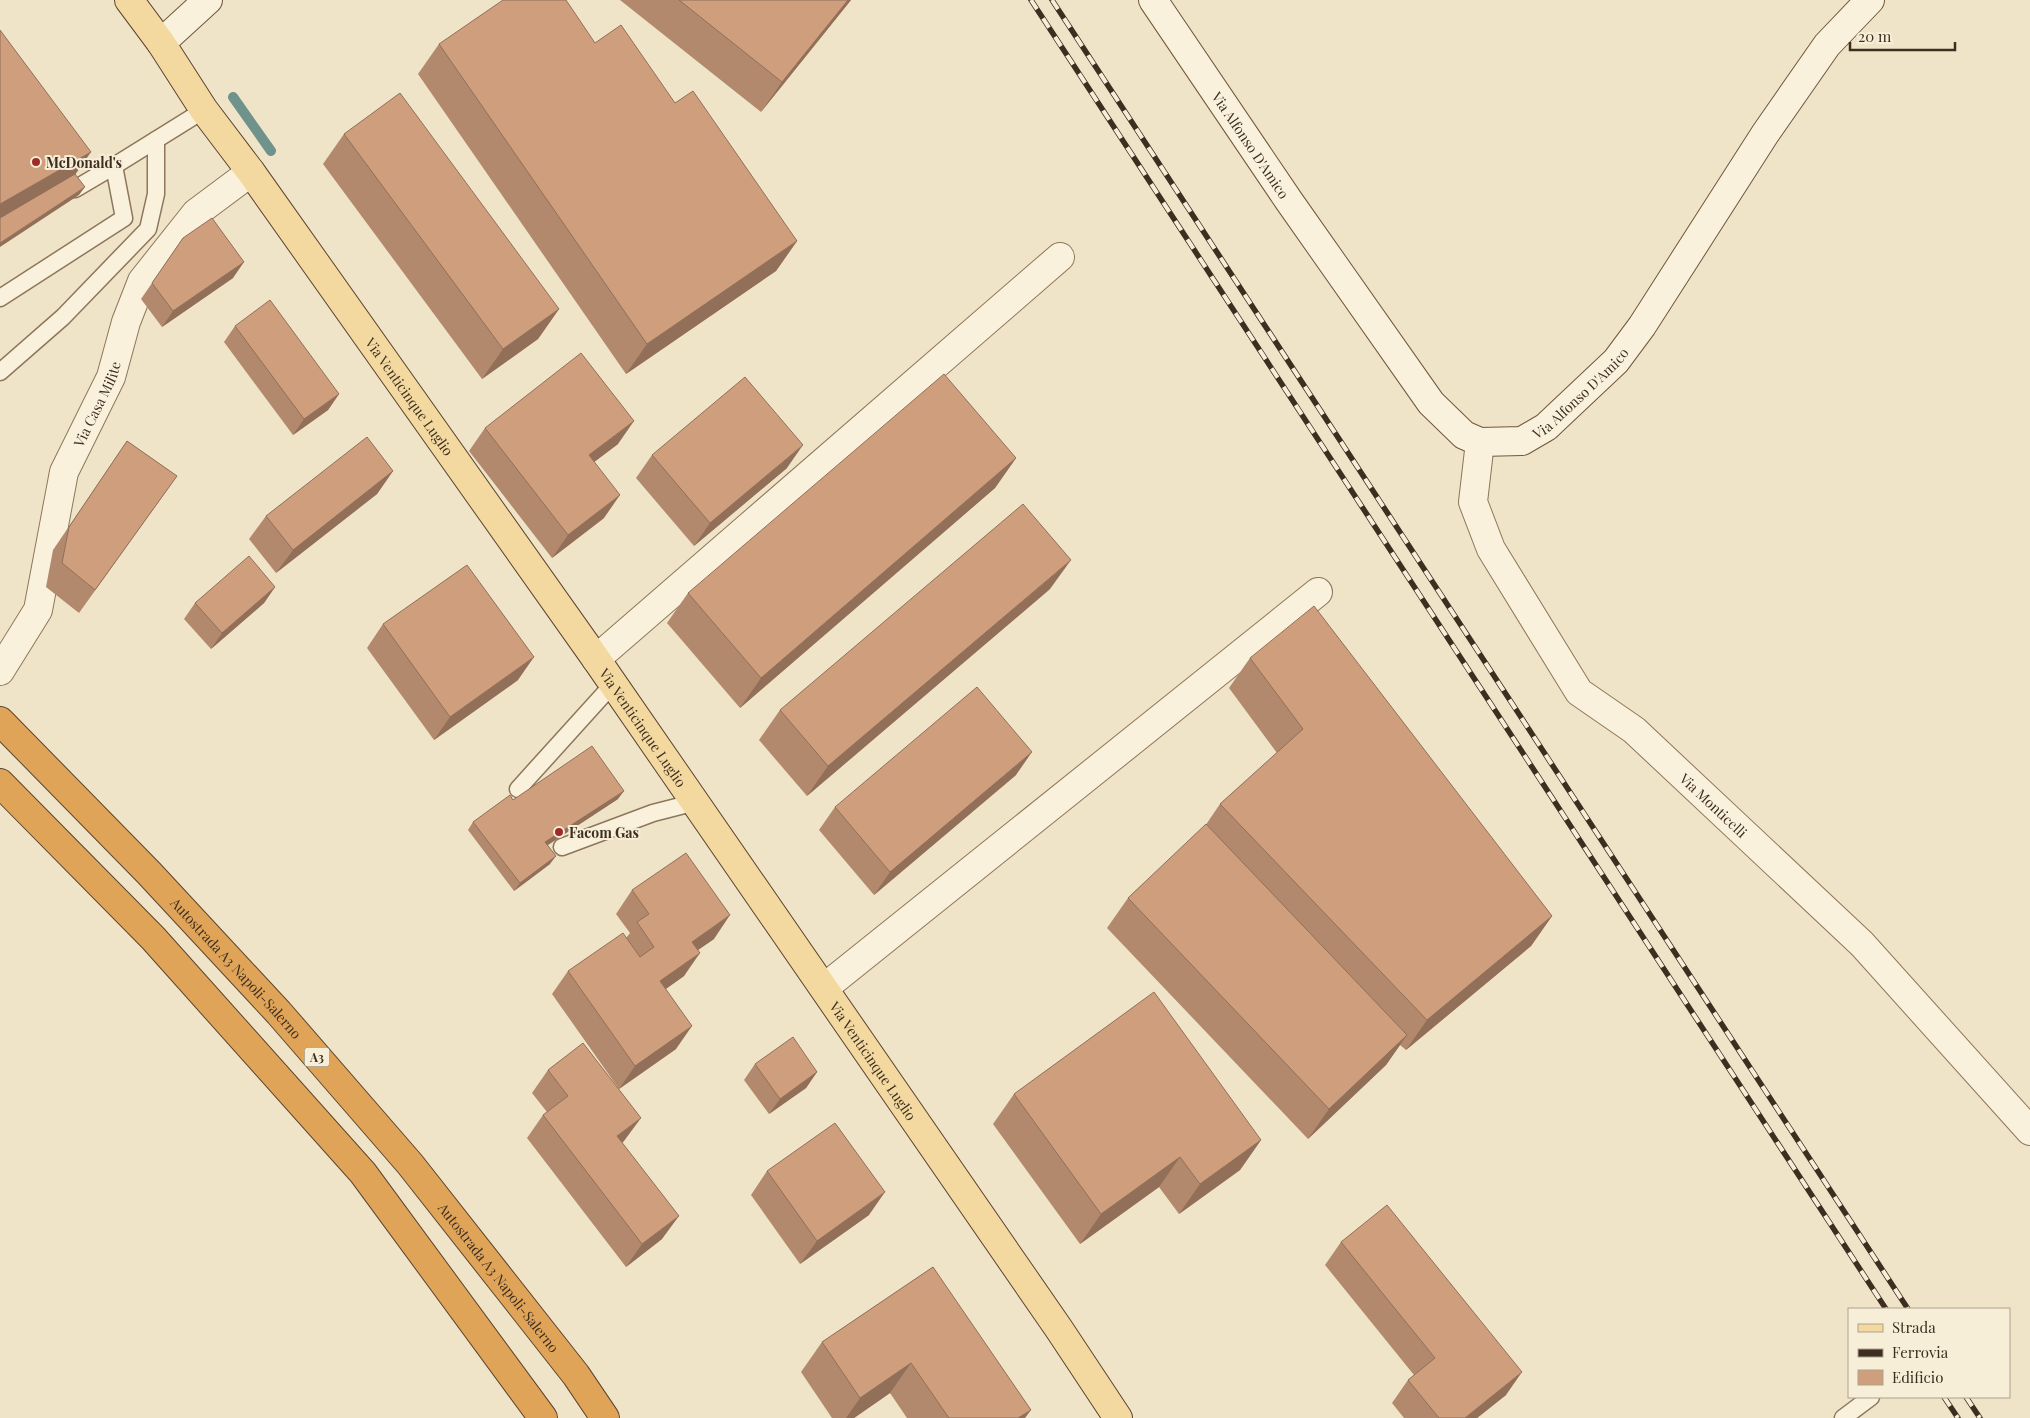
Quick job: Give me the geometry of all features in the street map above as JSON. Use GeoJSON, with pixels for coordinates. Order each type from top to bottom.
{"type":"FeatureCollection","features":[{"type":"Feature","properties":{"kind":"highway","name":"Autostrada A3 Napoli-Salerno"},"geometry":{"type":"LineString","coordinates":[[0,721],[280,1012],[410,1164],[576,1375],[605,1418]]}},
{"type":"Feature","properties":{"kind":"highway"},"geometry":{"type":"LineString","coordinates":[[0,783],[153,938],[363,1173],[543,1418]]}},
{"type":"Feature","properties":{"kind":"main road","name":"Via Venticinque Luglio"},"geometry":{"type":"LineString","coordinates":[[129,0],[161,42],[204,110],[251,172],[696,802],[1060,1329],[1118,1418]]}},
{"type":"Feature","properties":{"kind":"street"},"geometry":{"type":"LineString","coordinates":[[161,42],[208,0]]}},
{"type":"Feature","properties":{"kind":"street","name":"Via Alfonso D'Amico"},"geometry":{"type":"LineString","coordinates":[[1153,0],[1289,201],[1431,403],[1464,435],[1480,442],[1522,440],[1546,426],[1616,361],[1642,326],[1766,134],[1828,45],[1870,0]]}},
{"type":"Feature","properties":{"kind":"street","name":"Via Casa Milite"},"geometry":{"type":"LineString","coordinates":[[0,671],[38,610],[64,472],[111,376],[126,322],[142,280],[196,213],[251,172]]}},
{"type":"Feature","properties":{"kind":"street"},"geometry":{"type":"LineString","coordinates":[[596,659],[1060,257]]}},
{"type":"Feature","properties":{"kind":"street","name":"Via Monticelli"},"geometry":{"type":"LineString","coordinates":[[1480,442],[1473,502],[1491,549],[1579,692],[1634,730],[1862,944],[2030,1131]]}},
{"type":"Feature","properties":{"kind":"street"},"geometry":{"type":"LineString","coordinates":[[824,988],[1318,592]]}},
{"type":"Feature","properties":{"kind":"lane"},"geometry":{"type":"LineString","coordinates":[[74,189],[204,110]]}},
{"type":"Feature","properties":{"kind":"lane"},"geometry":{"type":"LineString","coordinates":[[0,372],[62,317],[148,229],[156,194],[156,140]]}},
{"type":"Feature","properties":{"kind":"lane"},"geometry":{"type":"LineString","coordinates":[[0,298],[124,218],[114,166]]}},
{"type":"Feature","properties":{"kind":"lane"},"geometry":{"type":"LineString","coordinates":[[518,789],[613,684]]}},
{"type":"Feature","properties":{"kind":"lane"},"geometry":{"type":"LineString","coordinates":[[562,847],[653,813],[696,802]]}},
{"type":"Feature","properties":{"kind":"lane"},"geometry":{"type":"LineString","coordinates":[[1843,1418],[1871,1398]]}},
{"type":"Feature","properties":{"kind":"building"},"geometry":{"type":"Polygon","coordinates":[[[503,0],[566,0],[595,43],[621,25],[675,103],[693,91],[797,241],[647,344],[439,44],[503,0]]]}},
{"type":"Feature","properties":{"kind":"building"},"geometry":{"type":"Polygon","coordinates":[[[679,0],[848,0],[782,82],[679,0]]]}},
{"type":"Feature","properties":{"kind":"building"},"geometry":{"type":"Polygon","coordinates":[[[0,30],[91,152],[0,204],[0,30]]]}},
{"type":"Feature","properties":{"kind":"building"},"geometry":{"type":"Polygon","coordinates":[[[400,93],[559,309],[503,349],[344,134],[400,93]]]}},
{"type":"Feature","properties":{"kind":"building"},"geometry":{"type":"Polygon","coordinates":[[[75,174],[85,187],[0,243],[0,218],[75,174]]]}},
{"type":"Feature","properties":{"kind":"building"},"geometry":{"type":"Polygon","coordinates":[[[212,218],[244,262],[173,311],[152,283],[183,238],[212,218]]]}},
{"type":"Feature","properties":{"kind":"building"},"geometry":{"type":"Polygon","coordinates":[[[270,300],[339,394],[304,419],[235,326],[270,300]]]}},
{"type":"Feature","properties":{"kind":"building"},"geometry":{"type":"Polygon","coordinates":[[[581,353],[634,421],[589,455],[620,495],[568,535],[485,428],[581,353]]]}},
{"type":"Feature","properties":{"kind":"building"},"geometry":{"type":"Polygon","coordinates":[[[944,374],[1016,458],[761,678],[688,593],[944,374]]]}},
{"type":"Feature","properties":{"kind":"building"},"geometry":{"type":"Polygon","coordinates":[[[745,377],[803,445],[710,523],[652,455],[745,377]]]}},
{"type":"Feature","properties":{"kind":"building"},"geometry":{"type":"Polygon","coordinates":[[[367,437],[393,471],[293,550],[266,516],[367,437]]]}},
{"type":"Feature","properties":{"kind":"building"},"geometry":{"type":"Polygon","coordinates":[[[127,441],[177,476],[95,590],[62,563],[69,527],[127,441]]]}},
{"type":"Feature","properties":{"kind":"building"},"geometry":{"type":"Polygon","coordinates":[[[1023,504],[1071,560],[828,766],[780,710],[1023,504]]]}},
{"type":"Feature","properties":{"kind":"building"},"geometry":{"type":"Polygon","coordinates":[[[249,556],[275,587],[222,633],[195,603],[249,556]]]}},
{"type":"Feature","properties":{"kind":"building"},"geometry":{"type":"Polygon","coordinates":[[[467,565],[534,657],[450,717],[383,624],[467,565]]]}},
{"type":"Feature","properties":{"kind":"building"},"geometry":{"type":"Polygon","coordinates":[[[1314,606],[1552,916],[1427,1020],[1220,804],[1303,729],[1250,658],[1314,606]]]}},
{"type":"Feature","properties":{"kind":"building"},"geometry":{"type":"Polygon","coordinates":[[[977,687],[1032,752],[890,872],[835,807],[977,687]]]}},
{"type":"Feature","properties":{"kind":"building"},"geometry":{"type":"Polygon","coordinates":[[[592,746],[624,791],[545,842],[556,856],[520,883],[473,822],[510,795],[513,800],[592,746]]]}},
{"type":"Feature","properties":{"kind":"building"},"geometry":{"type":"Polygon","coordinates":[[[1206,824],[1407,1035],[1329,1109],[1128,898],[1206,824]]]}},
{"type":"Feature","properties":{"kind":"building"},"geometry":{"type":"Polygon","coordinates":[[[686,853],[730,915],[692,942],[700,953],[660,981],[692,1026],[635,1066],[568,971],[623,933],[640,957],[654,947],[637,922],[649,914],[632,890],[686,853]]]}},
{"type":"Feature","properties":{"kind":"building"},"geometry":{"type":"Polygon","coordinates":[[[1154,992],[1261,1140],[1200,1184],[1180,1157],[1101,1214],[1014,1094],[1154,992]]]}},
{"type":"Feature","properties":{"kind":"building"},"geometry":{"type":"Polygon","coordinates":[[[793,1037],[817,1072],[780,1099],[755,1064],[793,1037]]]}},
{"type":"Feature","properties":{"kind":"building"},"geometry":{"type":"Polygon","coordinates":[[[583,1043],[641,1118],[617,1136],[679,1216],[642,1244],[543,1115],[568,1096],[548,1070],[583,1043]]]}},
{"type":"Feature","properties":{"kind":"building"},"geometry":{"type":"Polygon","coordinates":[[[835,1123],[885,1192],[817,1241],[767,1171],[835,1123]]]}},
{"type":"Feature","properties":{"kind":"building"},"geometry":{"type":"Polygon","coordinates":[[[1387,1205],[1522,1372],[1465,1418],[1439,1418],[1408,1380],[1435,1358],[1341,1242],[1387,1205]]]}},
{"type":"Feature","properties":{"kind":"building"},"geometry":{"type":"Polygon","coordinates":[[[933,1267],[1031,1410],[1018,1418],[949,1418],[911,1363],[860,1398],[822,1342],[933,1267]]]}},
{"type":"Feature","properties":{"kind":"waterway"},"geometry":{"type":"LineString","coordinates":[[233,97],[271,151]]}},
{"type":"Feature","properties":{"kind":"railway"},"geometry":{"type":"LineString","coordinates":[[1031,0],[1885,1308]]}},
{"type":"Feature","properties":{"kind":"railway"},"geometry":{"type":"LineString","coordinates":[[1052,0],[1907,1308]]}},
{"type":"Feature","properties":{"kind":"railway"},"geometry":{"type":"LineString","coordinates":[[1945,1398],[1958,1418]]}},
{"type":"Feature","properties":{"kind":"railway"},"geometry":{"type":"LineString","coordinates":[[1967,1398],[1980,1418]]}},
{"type":"Feature","properties":{"kind":"place","name":"McDonald's"},"geometry":{"type":"Point","coordinates":[36,162]}},
{"type":"Feature","properties":{"kind":"place","name":"Facom Gas"},"geometry":{"type":"Point","coordinates":[559,832]}}]}
